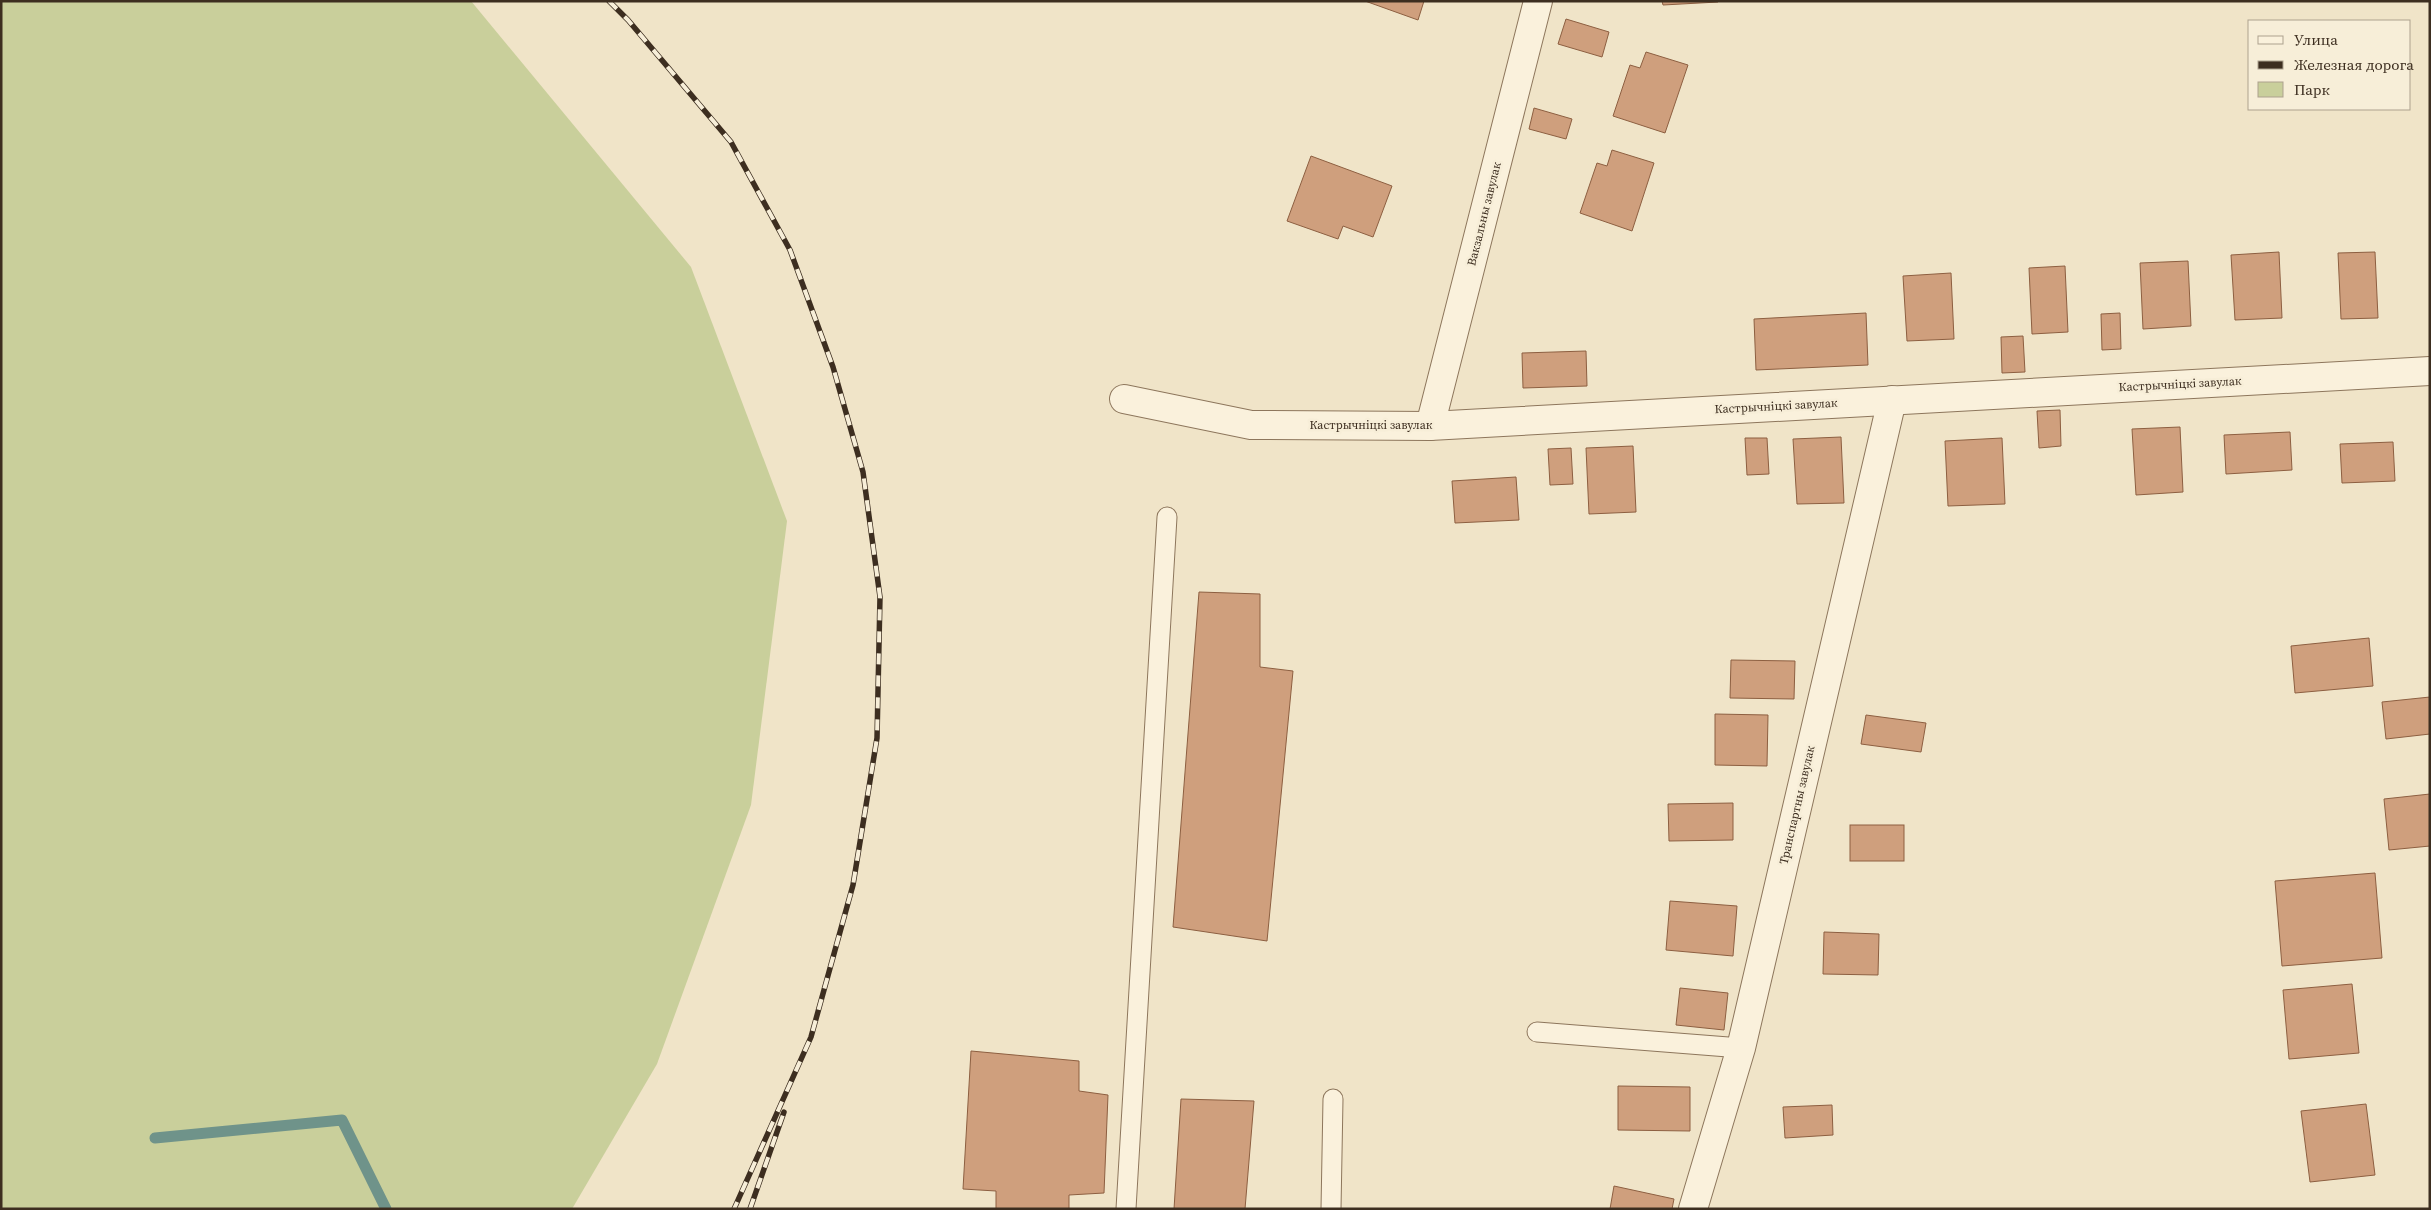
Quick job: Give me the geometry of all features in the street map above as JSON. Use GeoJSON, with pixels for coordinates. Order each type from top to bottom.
{"type":"FeatureCollection","features":[{"type":"Feature","properties":{"kind":"street","name":"Вакзальны завулак"},"geometry":{"type":"LineString","coordinates":[[1430,426],[1538,1]]}},
{"type":"Feature","properties":{"kind":"street","name":"Кастрычніцкі завулак"},"geometry":{"type":"LineString","coordinates":[[1124,399],[1251,425],[1430,426],[2430,371]]}},
{"type":"Feature","properties":{"kind":"street","name":"Транспартны завулак"},"geometry":{"type":"LineString","coordinates":[[1694,1209],[1741,1048],[1892,400]]}},
{"type":"Feature","properties":{"kind":"lane"},"geometry":{"type":"LineString","coordinates":[[1126,1209],[1167,517]]}},
{"type":"Feature","properties":{"kind":"lane"},"geometry":{"type":"LineString","coordinates":[[1537,1032],[1741,1048]]}},
{"type":"Feature","properties":{"kind":"lane"},"geometry":{"type":"LineString","coordinates":[[1330,1209],[1332,1099]]}},
{"type":"Feature","properties":{"kind":"green space"},"geometry":{"type":"Polygon","coordinates":[[[1,1],[471,1],[691,267],[787,521],[751,805],[657,1064],[572,1209],[1,1209],[1,1]]]}},
{"type":"Feature","properties":{"kind":"building"},"geometry":{"type":"Polygon","coordinates":[[[1365,1],[1424,1],[1418,20],[1365,1]]]}},
{"type":"Feature","properties":{"kind":"building"},"geometry":{"type":"Polygon","coordinates":[[[1662,1],[1718,1],[1718,2],[1663,5],[1662,1]]]}},
{"type":"Feature","properties":{"kind":"building"},"geometry":{"type":"Polygon","coordinates":[[[1566,19],[1609,32],[1602,57],[1558,44],[1566,19]]]}},
{"type":"Feature","properties":{"kind":"building"},"geometry":{"type":"Polygon","coordinates":[[[1646,52],[1688,65],[1665,133],[1613,116],[1630,65],[1640,68],[1646,52]]]}},
{"type":"Feature","properties":{"kind":"building"},"geometry":{"type":"Polygon","coordinates":[[[1534,108],[1572,119],[1566,139],[1529,129],[1534,108]]]}},
{"type":"Feature","properties":{"kind":"building"},"geometry":{"type":"Polygon","coordinates":[[[1612,150],[1654,163],[1632,231],[1580,213],[1597,163],[1607,166],[1612,150]]]}},
{"type":"Feature","properties":{"kind":"building"},"geometry":{"type":"Polygon","coordinates":[[[1311,156],[1392,186],[1373,237],[1343,226],[1338,239],[1287,221],[1311,156]]]}},
{"type":"Feature","properties":{"kind":"building"},"geometry":{"type":"Polygon","coordinates":[[[2279,252],[2282,318],[2235,320],[2231,255],[2279,252]]]}},
{"type":"Feature","properties":{"kind":"building"},"geometry":{"type":"Polygon","coordinates":[[[2375,252],[2378,318],[2341,319],[2338,253],[2375,252]]]}},
{"type":"Feature","properties":{"kind":"building"},"geometry":{"type":"Polygon","coordinates":[[[2188,261],[2191,326],[2143,329],[2140,263],[2188,261]]]}},
{"type":"Feature","properties":{"kind":"building"},"geometry":{"type":"Polygon","coordinates":[[[2065,266],[2068,332],[2032,334],[2029,268],[2065,266]]]}},
{"type":"Feature","properties":{"kind":"building"},"geometry":{"type":"Polygon","coordinates":[[[1951,273],[1954,339],[1907,341],[1903,276],[1951,273]]]}},
{"type":"Feature","properties":{"kind":"building"},"geometry":{"type":"Polygon","coordinates":[[[1866,313],[1868,365],[1756,370],[1754,319],[1866,313]]]}},
{"type":"Feature","properties":{"kind":"building"},"geometry":{"type":"Polygon","coordinates":[[[2120,313],[2121,349],[2102,350],[2101,314],[2120,313]]]}},
{"type":"Feature","properties":{"kind":"building"},"geometry":{"type":"Polygon","coordinates":[[[2023,336],[2025,372],[2002,373],[2001,337],[2023,336]]]}},
{"type":"Feature","properties":{"kind":"building"},"geometry":{"type":"Polygon","coordinates":[[[1586,351],[1587,386],[1523,388],[1522,353],[1586,351]]]}},
{"type":"Feature","properties":{"kind":"building"},"geometry":{"type":"Polygon","coordinates":[[[2060,410],[2061,446],[2039,448],[2037,411],[2060,410]]]}},
{"type":"Feature","properties":{"kind":"building"},"geometry":{"type":"Polygon","coordinates":[[[2180,427],[2183,492],[2136,495],[2132,429],[2180,427]]]}},
{"type":"Feature","properties":{"kind":"building"},"geometry":{"type":"Polygon","coordinates":[[[2290,432],[2292,470],[2226,474],[2224,435],[2290,432]]]}},
{"type":"Feature","properties":{"kind":"building"},"geometry":{"type":"Polygon","coordinates":[[[1841,437],[1844,503],[1797,504],[1793,439],[1841,437]]]}},
{"type":"Feature","properties":{"kind":"building"},"geometry":{"type":"Polygon","coordinates":[[[1745,438],[1767,438],[1769,474],[1747,475],[1745,438]]]}},
{"type":"Feature","properties":{"kind":"building"},"geometry":{"type":"Polygon","coordinates":[[[2002,438],[2005,504],[1948,506],[1945,441],[2002,438]]]}},
{"type":"Feature","properties":{"kind":"building"},"geometry":{"type":"Polygon","coordinates":[[[2393,442],[2395,481],[2342,483],[2340,444],[2393,442]]]}},
{"type":"Feature","properties":{"kind":"building"},"geometry":{"type":"Polygon","coordinates":[[[1633,446],[1636,512],[1589,514],[1586,448],[1633,446]]]}},
{"type":"Feature","properties":{"kind":"building"},"geometry":{"type":"Polygon","coordinates":[[[1571,448],[1573,484],[1550,485],[1548,449],[1571,448]]]}},
{"type":"Feature","properties":{"kind":"building"},"geometry":{"type":"Polygon","coordinates":[[[1516,477],[1519,520],[1455,523],[1452,481],[1516,477]]]}},
{"type":"Feature","properties":{"kind":"building"},"geometry":{"type":"Polygon","coordinates":[[[1199,592],[1260,594],[1260,667],[1293,671],[1267,941],[1173,927],[1199,592]]]}},
{"type":"Feature","properties":{"kind":"building"},"geometry":{"type":"Polygon","coordinates":[[[2369,638],[2373,686],[2295,693],[2291,646],[2369,638]]]}},
{"type":"Feature","properties":{"kind":"building"},"geometry":{"type":"Polygon","coordinates":[[[1731,660],[1795,661],[1794,699],[1730,698],[1731,660]]]}},
{"type":"Feature","properties":{"kind":"building"},"geometry":{"type":"Polygon","coordinates":[[[2430,697],[2430,734],[2386,739],[2382,702],[2430,697]]]}},
{"type":"Feature","properties":{"kind":"building"},"geometry":{"type":"Polygon","coordinates":[[[1715,714],[1768,715],[1767,766],[1715,765],[1715,714]]]}},
{"type":"Feature","properties":{"kind":"building"},"geometry":{"type":"Polygon","coordinates":[[[1866,715],[1926,723],[1921,752],[1861,744],[1866,715]]]}},
{"type":"Feature","properties":{"kind":"building"},"geometry":{"type":"Polygon","coordinates":[[[2430,794],[2430,846],[2389,850],[2384,799],[2430,794]]]}},
{"type":"Feature","properties":{"kind":"building"},"geometry":{"type":"Polygon","coordinates":[[[1733,803],[1733,840],[1669,841],[1668,804],[1733,803]]]}},
{"type":"Feature","properties":{"kind":"building"},"geometry":{"type":"Polygon","coordinates":[[[1850,825],[1904,825],[1904,861],[1850,861],[1850,825]]]}},
{"type":"Feature","properties":{"kind":"building"},"geometry":{"type":"Polygon","coordinates":[[[2375,873],[2382,958],[2282,966],[2275,881],[2375,873]]]}},
{"type":"Feature","properties":{"kind":"building"},"geometry":{"type":"Polygon","coordinates":[[[1670,901],[1737,906],[1733,956],[1666,950],[1670,901]]]}},
{"type":"Feature","properties":{"kind":"building"},"geometry":{"type":"Polygon","coordinates":[[[1824,932],[1879,934],[1878,975],[1823,974],[1824,932]]]}},
{"type":"Feature","properties":{"kind":"building"},"geometry":{"type":"Polygon","coordinates":[[[2352,984],[2359,1053],[2289,1059],[2283,990],[2352,984]]]}},
{"type":"Feature","properties":{"kind":"building"},"geometry":{"type":"Polygon","coordinates":[[[1680,988],[1728,993],[1724,1030],[1676,1025],[1680,988]]]}},
{"type":"Feature","properties":{"kind":"building"},"geometry":{"type":"Polygon","coordinates":[[[971,1051],[1079,1061],[1079,1091],[1108,1095],[1104,1193],[1069,1195],[1069,1209],[996,1209],[996,1191],[963,1189],[971,1051]]]}},
{"type":"Feature","properties":{"kind":"building"},"geometry":{"type":"Polygon","coordinates":[[[1618,1086],[1690,1087],[1690,1131],[1618,1130],[1618,1086]]]}},
{"type":"Feature","properties":{"kind":"building"},"geometry":{"type":"Polygon","coordinates":[[[1181,1099],[1254,1101],[1245,1209],[1174,1209],[1181,1099]]]}},
{"type":"Feature","properties":{"kind":"building"},"geometry":{"type":"Polygon","coordinates":[[[2366,1104],[2375,1175],[2310,1182],[2301,1111],[2366,1104]]]}},
{"type":"Feature","properties":{"kind":"building"},"geometry":{"type":"Polygon","coordinates":[[[1832,1105],[1833,1135],[1785,1138],[1783,1107],[1832,1105]]]}},
{"type":"Feature","properties":{"kind":"building"},"geometry":{"type":"Polygon","coordinates":[[[1614,1186],[1674,1199],[1672,1209],[1610,1209],[1614,1186]]]}},
{"type":"Feature","properties":{"kind":"waterway"},"geometry":{"type":"LineString","coordinates":[[155,1138],[342,1120],[386,1209]]}},
{"type":"Feature","properties":{"kind":"railway"},"geometry":{"type":"LineString","coordinates":[[609,1],[628,20],[731,142],[790,250],[833,367],[863,472],[880,597],[877,738],[853,885],[811,1037],[734,1209]]}},
{"type":"Feature","properties":{"kind":"railway"},"geometry":{"type":"LineString","coordinates":[[750,1209],[784,1112]]}}]}
